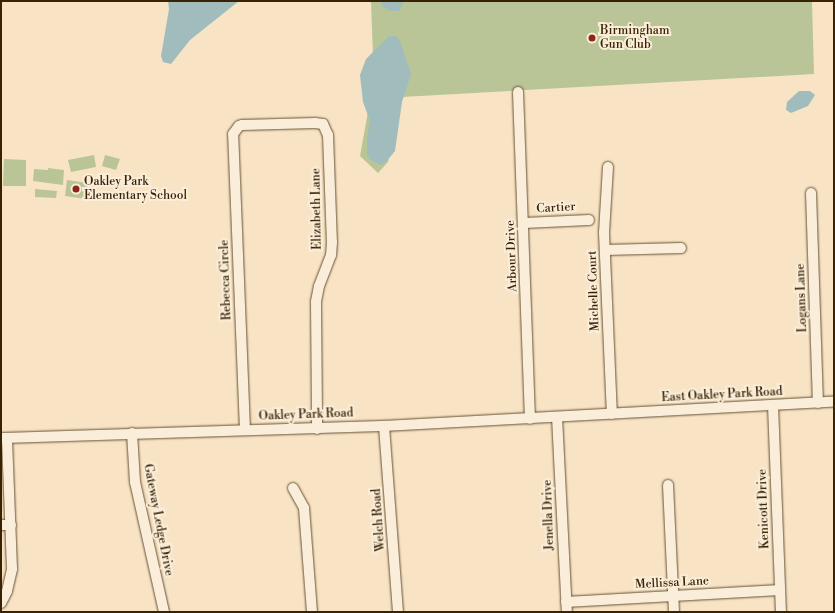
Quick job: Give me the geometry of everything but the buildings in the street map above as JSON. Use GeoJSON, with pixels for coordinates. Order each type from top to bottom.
{"type":"FeatureCollection","features":[{"type":"Feature","properties":{"kind":"street","name":"Arbour Drive"},"geometry":{"type":"LineString","coordinates":[[518,92],[530,418]]}},
{"type":"Feature","properties":{"kind":"street","name":"Elizabeth Lane"},"geometry":{"type":"LineString","coordinates":[[236,129],[242,125],[315,123],[323,124],[327,130],[332,242],[331,255],[319,286],[316,302],[317,428]]}},
{"type":"Feature","properties":{"kind":"street","name":"Rebecca Circle"},"geometry":{"type":"LineString","coordinates":[[236,129],[233,139],[244,430]]}},
{"type":"Feature","properties":{"kind":"street","name":"Michelle Court"},"geometry":{"type":"LineString","coordinates":[[608,167],[605,194],[605,250],[612,414]]}},
{"type":"Feature","properties":{"kind":"street","name":"Logans Lane"},"geometry":{"type":"LineString","coordinates":[[811,193],[818,402]]}},
{"type":"Feature","properties":{"kind":"street","name":"Cartier"},"geometry":{"type":"LineString","coordinates":[[524,223],[589,220]]}},
{"type":"Feature","properties":{"kind":"street"},"geometry":{"type":"LineString","coordinates":[[605,250],[681,248]]}},
{"type":"Feature","properties":{"kind":"street","name":"East Oakley Park Road"},"geometry":{"type":"LineString","coordinates":[[612,414],[834,402]]}},
{"type":"Feature","properties":{"kind":"street","name":"Kenicott Drive"},"geometry":{"type":"LineString","coordinates":[[773,405],[781,612]]}},
{"type":"Feature","properties":{"kind":"street","name":"Oakley Park Road"},"geometry":{"type":"LineString","coordinates":[[4,438],[384,426],[612,414]]}},
{"type":"Feature","properties":{"kind":"street","name":"Jenella Drive"},"geometry":{"type":"LineString","coordinates":[[557,417],[566,607]]}},
{"type":"Feature","properties":{"kind":"street","name":"Welch Road"},"geometry":{"type":"LineString","coordinates":[[384,426],[398,612]]}},
{"type":"Feature","properties":{"kind":"street","name":"Gateway Ledge Drive"},"geometry":{"type":"LineString","coordinates":[[132,433],[135,482],[164,612]]}},
{"type":"Feature","properties":{"kind":"street"},"geometry":{"type":"LineString","coordinates":[[1,603],[7,591],[12,569],[6,525],[4,438]]}},
{"type":"Feature","properties":{"kind":"street"},"geometry":{"type":"LineString","coordinates":[[668,485],[674,612]]}},
{"type":"Feature","properties":{"kind":"street"},"geometry":{"type":"LineString","coordinates":[[293,488],[304,508],[312,612]]}},
{"type":"Feature","properties":{"kind":"street","name":"Mellissa Lane"},"geometry":{"type":"LineString","coordinates":[[566,607],[673,596],[780,590]]}},
{"type":"Feature","properties":{"kind":"green space","name":"Birmingham Gun Club"},"geometry":{"type":"Polygon","coordinates":[[[371,1],[812,1],[814,74],[402,97],[388,162],[378,173],[360,156],[369,106],[373,57],[371,1]]]}},
{"type":"Feature","properties":{"kind":"green space"},"geometry":{"type":"Polygon","coordinates":[[[94,155],[96,167],[71,172],[68,160],[94,155]]]}},
{"type":"Feature","properties":{"kind":"green space"},"geometry":{"type":"Polygon","coordinates":[[[105,155],[120,159],[116,170],[102,166],[105,155]]]}},
{"type":"Feature","properties":{"kind":"green space"},"geometry":{"type":"Polygon","coordinates":[[[4,159],[26,160],[26,186],[3,186],[4,159]]]}},
{"type":"Feature","properties":{"kind":"green space"},"geometry":{"type":"Polygon","coordinates":[[[48,168],[64,170],[63,185],[33,181],[34,169],[48,170],[48,168]]]}},
{"type":"Feature","properties":{"kind":"green space"},"geometry":{"type":"Polygon","coordinates":[[[67,180],[88,183],[86,199],[65,196],[67,180]]]}},
{"type":"Feature","properties":{"kind":"green space"},"geometry":{"type":"Polygon","coordinates":[[[35,189],[57,191],[56,198],[35,197],[35,189]]]}},
{"type":"Feature","properties":{"kind":"water"},"geometry":{"type":"Polygon","coordinates":[[[168,1],[239,1],[190,40],[171,64],[163,62],[161,56],[169,9],[168,1]]]}},
{"type":"Feature","properties":{"kind":"water"},"geometry":{"type":"Polygon","coordinates":[[[380,1],[404,1],[399,11],[391,11],[383,7],[380,1]]]}},
{"type":"Feature","properties":{"kind":"water"},"geometry":{"type":"Polygon","coordinates":[[[389,36],[396,36],[400,41],[411,74],[402,102],[395,151],[386,162],[380,165],[371,160],[367,154],[367,138],[370,121],[363,102],[360,75],[366,59],[389,36]]]}},
{"type":"Feature","properties":{"kind":"water"},"geometry":{"type":"Polygon","coordinates":[[[799,91],[810,91],[815,95],[808,106],[791,113],[786,110],[787,102],[799,91]]]}},
{"type":"Feature","properties":{"kind":"place","name":"Birmingham Gun Club"},"geometry":{"type":"Point","coordinates":[592,38]}},
{"type":"Feature","properties":{"kind":"place","name":"Oakley Park Elementary School"},"geometry":{"type":"Point","coordinates":[76,189]}}]}
